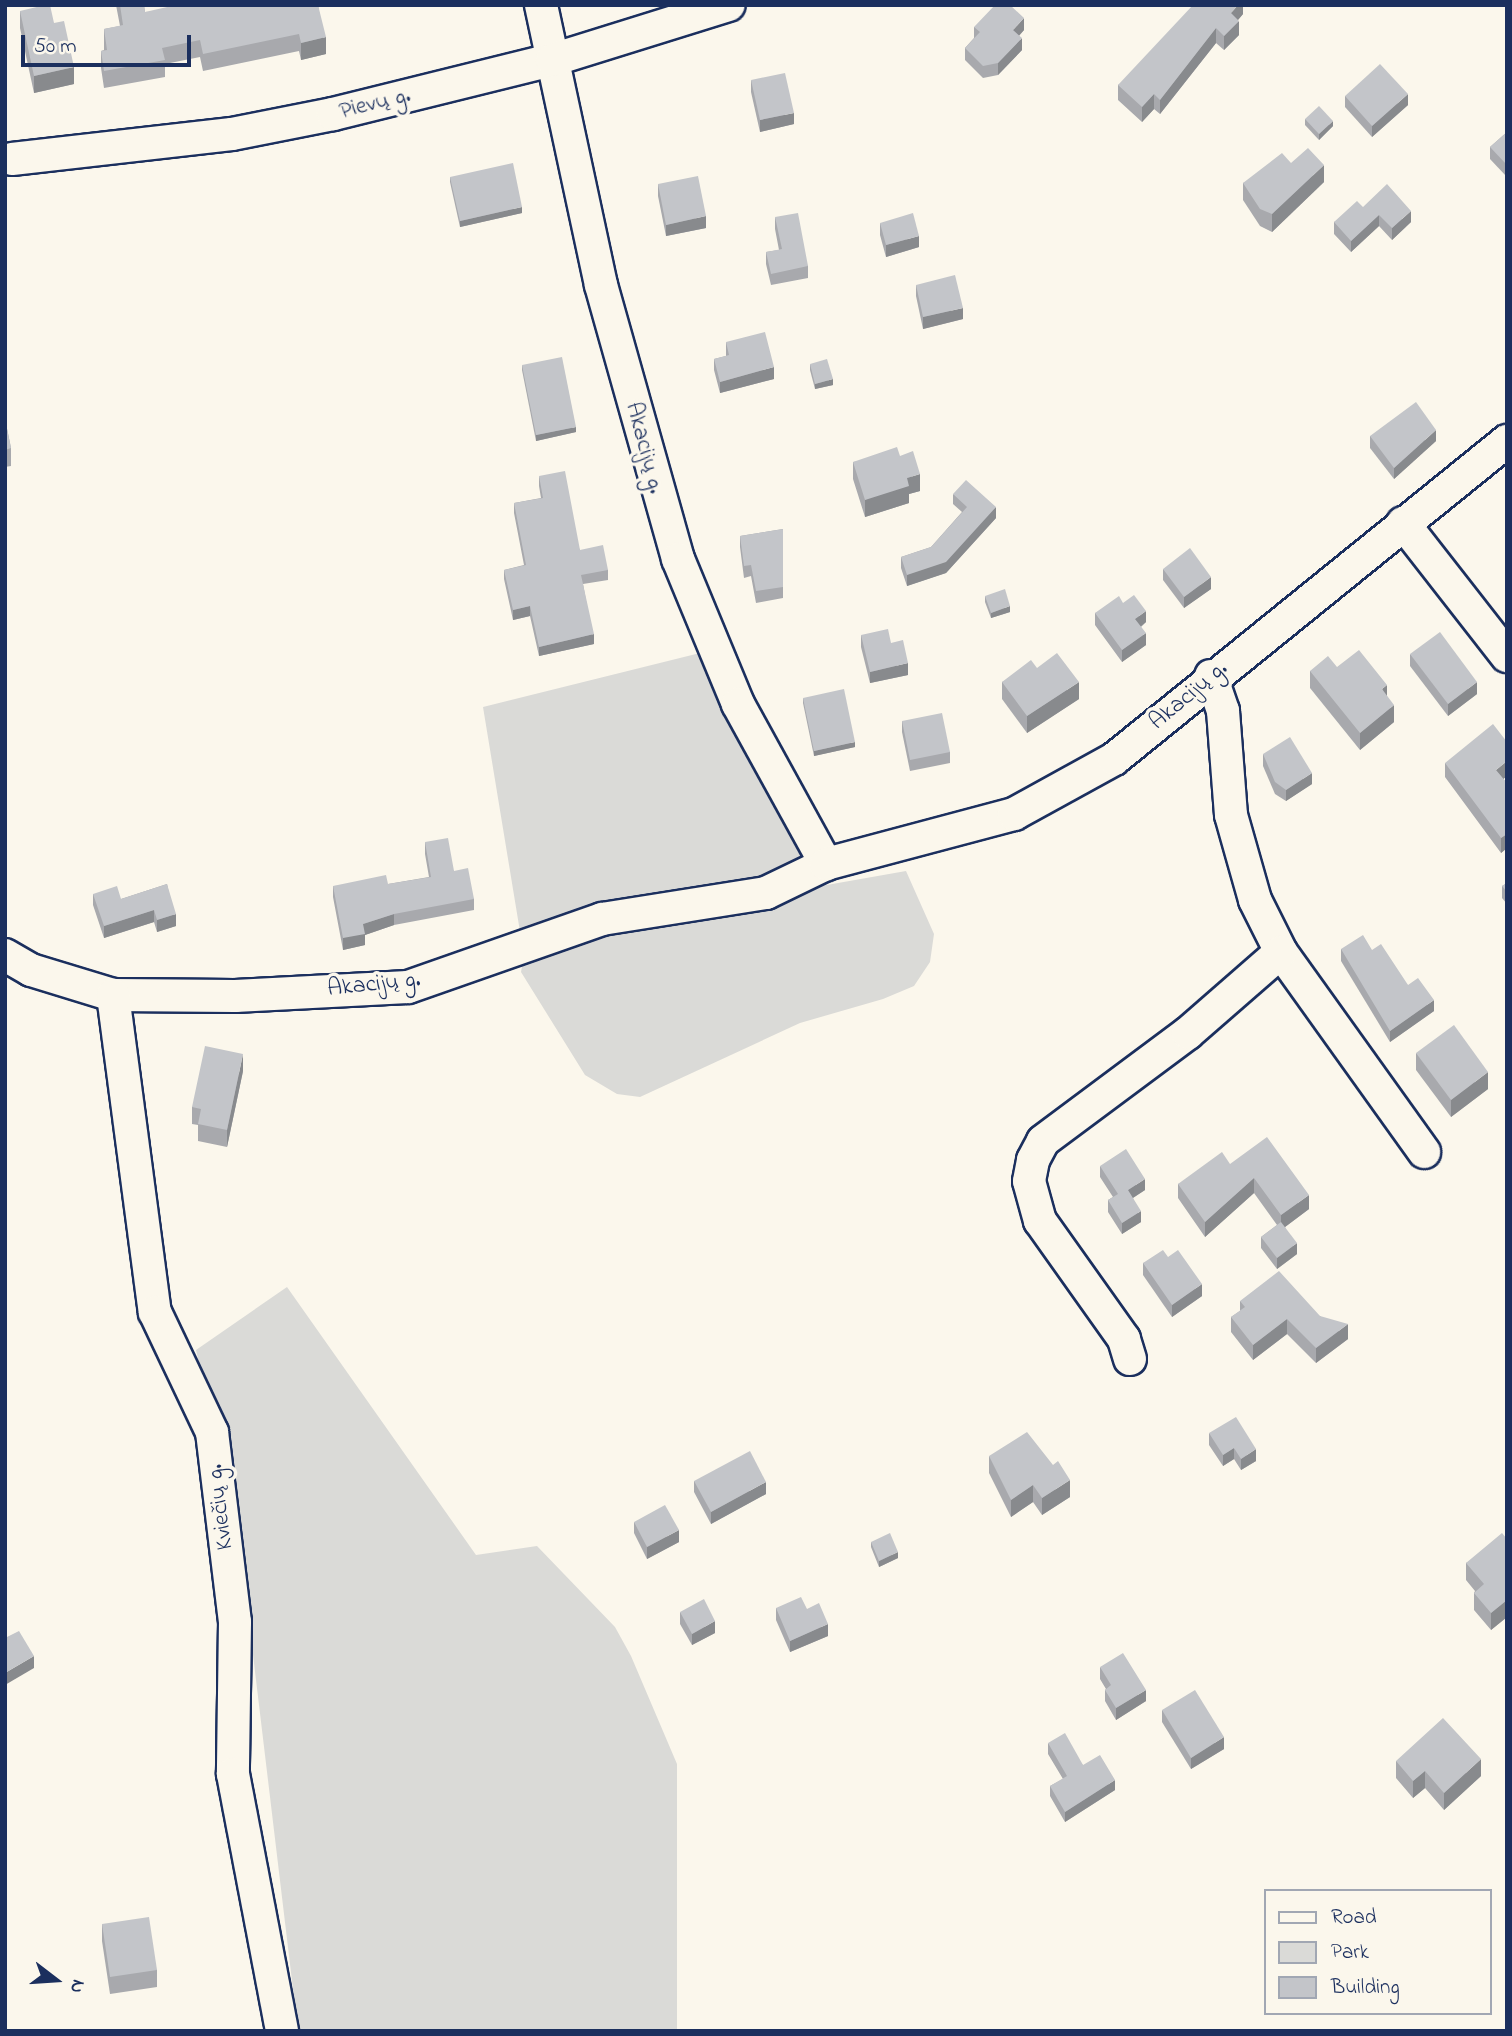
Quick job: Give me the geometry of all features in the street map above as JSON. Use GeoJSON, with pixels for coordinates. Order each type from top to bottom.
{"type":"FeatureCollection","features":[{"type":"Feature","properties":{"kind":"street","name":"Akacijų g."},"geometry":{"type":"LineString","coordinates":[[541,5],[601,285],[678,559],[738,704],[826,864]]}},
{"type":"Feature","properties":{"kind":"street","name":"Pievų g."},"geometry":{"type":"LineString","coordinates":[[12,159],[232,134],[552,60],[729,5]]}},
{"type":"Feature","properties":{"kind":"street","name":"Akacijų g."},"geometry":{"type":"LineString","coordinates":[[5,955],[30,970],[113,995],[235,996],[408,987],[602,919],[766,893],[826,864],[1013,814],[1066,790],[1114,759],[1211,676],[1507,441]]}},
{"type":"Feature","properties":{"kind":"street"},"geometry":{"type":"LineString","coordinates":[[1403,523],[1507,656]]}},
{"type":"Feature","properties":{"kind":"street"},"geometry":{"type":"LineString","coordinates":[[1211,676],[1223,711],[1231,815],[1255,900],[1281,952],[1424,1152]]}},
{"type":"Feature","properties":{"kind":"street"},"geometry":{"type":"LineString","coordinates":[[1130,1359],[1124,1339],[1040,1221],[1029,1181],[1033,1160],[1044,1141],[1188,1033],[1281,952]]}},
{"type":"Feature","properties":{"kind":"street","name":"Kviečių g."},"geometry":{"type":"LineString","coordinates":[[113,995],[155,1312],[212,1432],[235,1622],[233,1774],[282,2031]]}},
{"type":"Feature","properties":{"kind":"green space"},"geometry":{"type":"Polygon","coordinates":[[[700,653],[821,886],[906,871],[934,934],[930,962],[914,986],[883,999],[800,1023],[640,1097],[617,1094],[585,1075],[521,972],[524,956],[483,707],[700,653]]]}},
{"type":"Feature","properties":{"kind":"green space"},"geometry":{"type":"Polygon","coordinates":[[[287,1287],[476,1555],[537,1546],[615,1627],[631,1656],[677,1764],[677,2031],[298,2031],[237,1521],[196,1350],[287,1287]]]}},
{"type":"Feature","properties":{"kind":"building"},"geometry":{"type":"Polygon","coordinates":[[[50,5],[54,23],[64,21],[74,67],[34,76],[20,11],[50,5]]]}},
{"type":"Feature","properties":{"kind":"building"},"geometry":{"type":"Polygon","coordinates":[[[120,5],[144,5],[145,12],[176,5],[318,5],[326,37],[301,43],[299,34],[203,54],[200,40],[162,48],[165,60],[104,71],[101,51],[107,50],[104,29],[123,25],[120,5]]]}},
{"type":"Feature","properties":{"kind":"building"},"geometry":{"type":"Polygon","coordinates":[[[995,5],[1010,5],[1024,18],[1013,30],[1022,38],[998,63],[983,66],[965,48],[980,32],[974,27],[995,5]]]}},
{"type":"Feature","properties":{"kind":"building"},"geometry":{"type":"Polygon","coordinates":[[[1193,5],[1238,5],[1231,13],[1239,21],[1224,36],[1216,28],[1160,100],[1154,94],[1142,107],[1118,85],[1193,5]]]}},
{"type":"Feature","properties":{"kind":"building"},"geometry":{"type":"Polygon","coordinates":[[[1380,64],[1408,94],[1372,126],[1345,96],[1380,64]]]}},
{"type":"Feature","properties":{"kind":"building"},"geometry":{"type":"Polygon","coordinates":[[[785,73],[794,113],[760,120],[751,80],[785,73]]]}},
{"type":"Feature","properties":{"kind":"building"},"geometry":{"type":"Polygon","coordinates":[[[1319,106],[1333,121],[1319,134],[1305,119],[1319,106]]]}},
{"type":"Feature","properties":{"kind":"building"},"geometry":{"type":"Polygon","coordinates":[[[1507,132],[1507,164],[1506,164],[1490,147],[1507,132]]]}},
{"type":"Feature","properties":{"kind":"building"},"geometry":{"type":"Polygon","coordinates":[[[1308,148],[1324,165],[1272,214],[1260,209],[1243,183],[1282,153],[1291,163],[1308,148]]]}},
{"type":"Feature","properties":{"kind":"building"},"geometry":{"type":"Polygon","coordinates":[[[513,163],[522,207],[460,221],[450,177],[513,163]]]}},
{"type":"Feature","properties":{"kind":"building"},"geometry":{"type":"Polygon","coordinates":[[[698,176],[706,216],[666,225],[658,184],[698,176]]]}},
{"type":"Feature","properties":{"kind":"building"},"geometry":{"type":"Polygon","coordinates":[[[1387,184],[1411,211],[1392,228],[1379,215],[1351,241],[1334,222],[1357,201],[1363,207],[1387,184]]]}},
{"type":"Feature","properties":{"kind":"building"},"geometry":{"type":"Polygon","coordinates":[[[798,213],[808,266],[771,274],[766,252],[782,249],[775,217],[798,213]]]}},
{"type":"Feature","properties":{"kind":"building"},"geometry":{"type":"Polygon","coordinates":[[[913,213],[919,236],[886,245],[880,223],[913,213]]]}},
{"type":"Feature","properties":{"kind":"building"},"geometry":{"type":"Polygon","coordinates":[[[955,275],[963,308],[923,317],[916,285],[955,275]]]}},
{"type":"Feature","properties":{"kind":"building"},"geometry":{"type":"Polygon","coordinates":[[[765,332],[774,367],[720,382],[714,359],[729,355],[726,342],[765,332]]]}},
{"type":"Feature","properties":{"kind":"building"},"geometry":{"type":"Polygon","coordinates":[[[562,357],[576,427],[536,435],[522,365],[562,357]]]}},
{"type":"Feature","properties":{"kind":"building"},"geometry":{"type":"Polygon","coordinates":[[[827,359],[833,379],[815,384],[810,364],[827,359]]]}},
{"type":"Feature","properties":{"kind":"building"},"geometry":{"type":"Polygon","coordinates":[[[1416,402],[1436,430],[1394,468],[1370,436],[1416,402]]]}},
{"type":"Feature","properties":{"kind":"building"},"geometry":{"type":"Polygon","coordinates":[[[5,419],[11,448],[5,450],[5,419]]]}},
{"type":"Feature","properties":{"kind":"building"},"geometry":{"type":"Polygon","coordinates":[[[897,447],[900,456],[913,451],[920,474],[907,478],[909,486],[865,500],[853,462],[897,447]]]}},
{"type":"Feature","properties":{"kind":"building"},"geometry":{"type":"Polygon","coordinates":[[[565,471],[580,550],[603,545],[608,570],[581,575],[594,634],[539,647],[530,606],[513,610],[504,570],[526,565],[514,503],[543,498],[539,476],[565,471]]]}},
{"type":"Feature","properties":{"kind":"building"},"geometry":{"type":"Polygon","coordinates":[[[966,480],[996,507],[946,562],[907,575],[901,557],[931,547],[967,507],[953,494],[966,480]]]}},
{"type":"Feature","properties":{"kind":"building"},"geometry":{"type":"Polygon","coordinates":[[[783,529],[783,587],[756,591],[751,565],[744,566],[740,536],[783,529]]]}},
{"type":"Feature","properties":{"kind":"building"},"geometry":{"type":"Polygon","coordinates":[[[1190,548],[1211,577],[1184,597],[1163,569],[1190,548]]]}},
{"type":"Feature","properties":{"kind":"building"},"geometry":{"type":"Polygon","coordinates":[[[1005,589],[1010,606],[991,613],[985,596],[1005,589]]]}},
{"type":"Feature","properties":{"kind":"building"},"geometry":{"type":"Polygon","coordinates":[[[1134,595],[1146,611],[1135,619],[1146,633],[1122,650],[1095,613],[1119,596],[1123,603],[1134,595]]]}},
{"type":"Feature","properties":{"kind":"building"},"geometry":{"type":"Polygon","coordinates":[[[888,629],[891,643],[903,640],[908,663],[870,672],[861,635],[888,629]]]}},
{"type":"Feature","properties":{"kind":"building"},"geometry":{"type":"Polygon","coordinates":[[[1440,632],[1477,682],[1448,704],[1410,654],[1440,632]]]}},
{"type":"Feature","properties":{"kind":"building"},"geometry":{"type":"Polygon","coordinates":[[[1359,650],[1387,685],[1382,689],[1394,705],[1360,733],[1310,671],[1328,656],[1337,667],[1359,650]]]}},
{"type":"Feature","properties":{"kind":"building"},"geometry":{"type":"Polygon","coordinates":[[[1057,653],[1079,682],[1027,716],[1002,682],[1031,660],[1037,668],[1057,653]]]}},
{"type":"Feature","properties":{"kind":"building"},"geometry":{"type":"Polygon","coordinates":[[[844,689],[855,742],[814,751],[803,698],[844,689]]]}},
{"type":"Feature","properties":{"kind":"building"},"geometry":{"type":"Polygon","coordinates":[[[942,713],[950,752],[910,760],[902,721],[942,713]]]}},
{"type":"Feature","properties":{"kind":"building"},"geometry":{"type":"Polygon","coordinates":[[[1493,724],[1507,742],[1507,761],[1496,770],[1507,783],[1507,834],[1501,838],[1445,763],[1493,724]]]}},
{"type":"Feature","properties":{"kind":"building"},"geometry":{"type":"Polygon","coordinates":[[[1290,737],[1312,773],[1286,790],[1275,782],[1263,754],[1290,737]]]}},
{"type":"Feature","properties":{"kind":"building"},"geometry":{"type":"Polygon","coordinates":[[[448,838],[454,871],[468,868],[474,899],[394,914],[363,924],[365,934],[343,938],[333,886],[386,875],[388,884],[431,877],[425,842],[448,838]]]}},
{"type":"Feature","properties":{"kind":"building"},"geometry":{"type":"Polygon","coordinates":[[[167,884],[176,914],[157,920],[154,910],[104,926],[93,894],[117,886],[121,899],[167,884]]]}},
{"type":"Feature","properties":{"kind":"building"},"geometry":{"type":"Polygon","coordinates":[[[1363,935],[1372,950],[1381,944],[1408,985],[1418,978],[1434,1000],[1390,1031],[1341,949],[1363,935]]]}},
{"type":"Feature","properties":{"kind":"building"},"geometry":{"type":"Polygon","coordinates":[[[1454,1025],[1488,1072],[1451,1100],[1416,1053],[1454,1025]]]}},
{"type":"Feature","properties":{"kind":"building"},"geometry":{"type":"Polygon","coordinates":[[[205,1046],[243,1054],[227,1130],[198,1124],[201,1109],[192,1107],[205,1046]]]}},
{"type":"Feature","properties":{"kind":"building"},"geometry":{"type":"Polygon","coordinates":[[[1267,1137],[1309,1195],[1281,1215],[1254,1178],[1205,1222],[1178,1184],[1222,1152],[1230,1164],[1267,1137]]]}},
{"type":"Feature","properties":{"kind":"building"},"geometry":{"type":"Polygon","coordinates":[[[1126,1149],[1145,1179],[1128,1190],[1141,1211],[1122,1223],[1108,1200],[1118,1194],[1100,1166],[1126,1149]]]}},
{"type":"Feature","properties":{"kind":"building"},"geometry":{"type":"Polygon","coordinates":[[[1281,1222],[1297,1243],[1277,1258],[1261,1237],[1281,1222]]]}},
{"type":"Feature","properties":{"kind":"building"},"geometry":{"type":"Polygon","coordinates":[[[1163,1250],[1168,1257],[1178,1250],[1202,1284],[1172,1305],[1143,1263],[1163,1250]]]}},
{"type":"Feature","properties":{"kind":"building"},"geometry":{"type":"Polygon","coordinates":[[[1279,1271],[1320,1316],[1348,1324],[1316,1348],[1287,1319],[1253,1345],[1231,1317],[1245,1307],[1240,1301],[1279,1271]]]}},
{"type":"Feature","properties":{"kind":"building"},"geometry":{"type":"Polygon","coordinates":[[[1236,1417],[1256,1449],[1241,1459],[1234,1448],[1223,1455],[1209,1433],[1236,1417]]]}},
{"type":"Feature","properties":{"kind":"building"},"geometry":{"type":"Polygon","coordinates":[[[1027,1432],[1053,1465],[1058,1461],[1070,1480],[1042,1498],[1033,1485],[1011,1500],[989,1456],[1027,1432]]]}},
{"type":"Feature","properties":{"kind":"building"},"geometry":{"type":"Polygon","coordinates":[[[750,1451],[766,1482],[711,1512],[694,1481],[750,1451]]]}},
{"type":"Feature","properties":{"kind":"building"},"geometry":{"type":"Polygon","coordinates":[[[665,1505],[679,1530],[647,1547],[634,1522],[665,1505]]]}},
{"type":"Feature","properties":{"kind":"building"},"geometry":{"type":"Polygon","coordinates":[[[890,1533],[898,1552],[879,1561],[871,1542],[890,1533]]]}},
{"type":"Feature","properties":{"kind":"building"},"geometry":{"type":"Polygon","coordinates":[[[1502,1533],[1507,1539],[1507,1600],[1491,1613],[1474,1593],[1484,1584],[1466,1563],[1502,1533]]]}},
{"type":"Feature","properties":{"kind":"building"},"geometry":{"type":"Polygon","coordinates":[[[801,1597],[807,1609],[819,1603],[828,1624],[790,1641],[776,1608],[801,1597]]]}},
{"type":"Feature","properties":{"kind":"building"},"geometry":{"type":"Polygon","coordinates":[[[704,1599],[715,1621],[692,1634],[680,1612],[704,1599]]]}},
{"type":"Feature","properties":{"kind":"building"},"geometry":{"type":"Polygon","coordinates":[[[19,1631],[34,1656],[5,1673],[5,1638],[19,1631]]]}},
{"type":"Feature","properties":{"kind":"building"},"geometry":{"type":"Polygon","coordinates":[[[1123,1653],[1146,1690],[1116,1708],[1105,1690],[1111,1685],[1100,1667],[1123,1653]]]}},
{"type":"Feature","properties":{"kind":"building"},"geometry":{"type":"Polygon","coordinates":[[[1195,1690],[1224,1737],[1191,1758],[1162,1710],[1195,1690]]]}},
{"type":"Feature","properties":{"kind":"building"},"geometry":{"type":"Polygon","coordinates":[[[1443,1718],[1481,1759],[1444,1793],[1425,1771],[1413,1781],[1396,1761],[1443,1718]]]}},
{"type":"Feature","properties":{"kind":"building"},"geometry":{"type":"Polygon","coordinates":[[[1065,1733],[1083,1765],[1100,1755],[1115,1780],[1065,1812],[1050,1786],[1067,1776],[1048,1743],[1065,1733]]]}},
{"type":"Feature","properties":{"kind":"building"},"geometry":{"type":"Polygon","coordinates":[[[149,1917],[157,1970],[110,1977],[102,1924],[149,1917]]]}}]}
